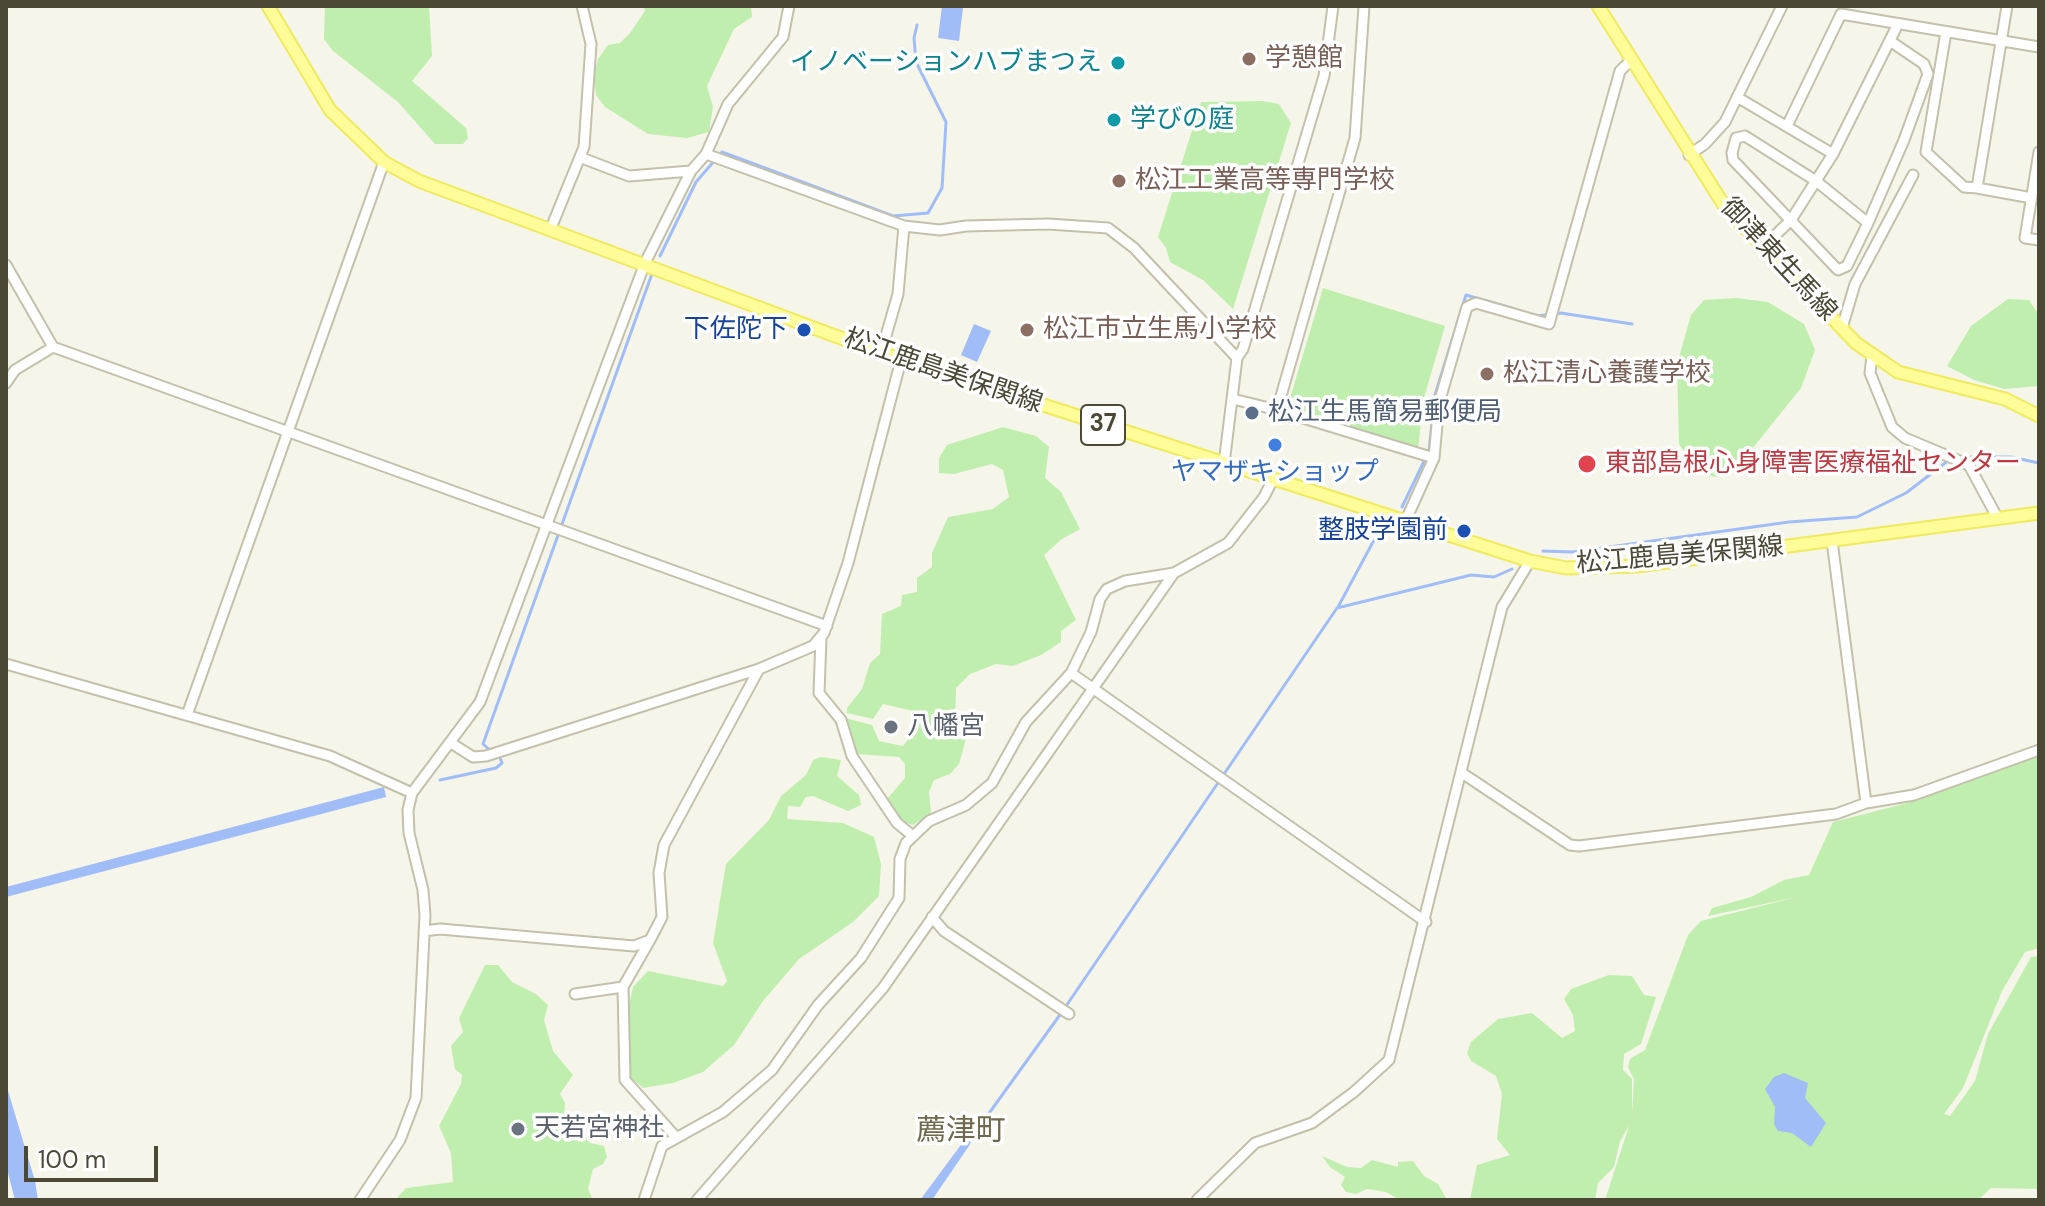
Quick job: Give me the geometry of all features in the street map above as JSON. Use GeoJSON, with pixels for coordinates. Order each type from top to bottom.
{"type":"FeatureCollection","features":[{"type":"Feature","properties":{"kind":"main road","name":"松江鹿島美保関線"},"geometry":{"type":"LineString","coordinates":[[268,6],[330,110],[384,162],[419,181],[901,360],[1530,561],[1566,568],[1637,566],[2039,513]]}},
{"type":"Feature","properties":{"kind":"main road","name":"御津東生馬線"},"geometry":{"type":"LineString","coordinates":[[1598,6],[1689,155],[1725,207],[1762,248],[1872,356],[1924,381],[2005,399],[2039,416]]}},
{"type":"Feature","properties":{"kind":"street"},"geometry":{"type":"LineString","coordinates":[[551,228],[582,158],[591,44],[582,6]]}},
{"type":"Feature","properties":{"kind":"street"},"geometry":{"type":"LineString","coordinates":[[360,1200],[400,1140],[416,1098],[424,931],[423,890],[409,833],[408,810],[412,793],[480,702],[645,263],[691,171],[706,154],[728,104],[783,37],[789,6]]}},
{"type":"Feature","properties":{"kind":"street"},"geometry":{"type":"LineString","coordinates":[[1224,464],[1237,358],[1243,349],[1324,76],[1333,6]]}},
{"type":"Feature","properties":{"kind":"street"},"geometry":{"type":"LineString","coordinates":[[1277,410],[1357,128],[1364,6]]}},
{"type":"Feature","properties":{"kind":"street"},"geometry":{"type":"LineString","coordinates":[[1689,155],[1725,122],[1782,6]]}},
{"type":"Feature","properties":{"kind":"street"},"geometry":{"type":"LineString","coordinates":[[1977,188],[2007,6]]}},
{"type":"Feature","properties":{"kind":"street"},"geometry":{"type":"LineString","coordinates":[[1787,126],[1841,14],[2039,47]]}},
{"type":"Feature","properties":{"kind":"street"},"geometry":{"type":"LineString","coordinates":[[1762,248],[1791,220],[1833,154],[1898,24]]}},
{"type":"Feature","properties":{"kind":"street"},"geometry":{"type":"LineString","coordinates":[[1946,32],[1926,152],[1964,187],[2032,198]]}},
{"type":"Feature","properties":{"kind":"street"},"geometry":{"type":"LineString","coordinates":[[1868,223],[1816,181],[1745,136],[1736,138],[1733,160],[1838,270],[1847,266],[1868,223],[1928,74],[1924,64],[1890,41]]}},
{"type":"Feature","properties":{"kind":"street"},"geometry":{"type":"LineString","coordinates":[[1405,522],[1430,456],[1439,403],[1467,307],[1476,303],[1549,324],[1620,71],[1630,61]]}},
{"type":"Feature","properties":{"kind":"street"},"geometry":{"type":"LineString","coordinates":[[1737,97],[1833,154]]}},
{"type":"Feature","properties":{"kind":"street"},"geometry":{"type":"LineString","coordinates":[[2039,152],[2025,238],[2039,240]]}},
{"type":"Feature","properties":{"kind":"street"},"geometry":{"type":"LineString","coordinates":[[706,154],[904,226],[940,230],[966,226],[1048,224],[1108,228],[1134,248],[1237,358]]}},
{"type":"Feature","properties":{"kind":"street"},"geometry":{"type":"LineString","coordinates":[[582,158],[629,176],[691,171]]}},
{"type":"Feature","properties":{"kind":"street"},"geometry":{"type":"LineString","coordinates":[[187,715],[384,162]]}},
{"type":"Feature","properties":{"kind":"street"},"geometry":{"type":"LineString","coordinates":[[1842,328],[1855,284],[1913,175]]}},
{"type":"Feature","properties":{"kind":"street"},"geometry":{"type":"LineString","coordinates":[[881,353],[898,294],[904,226]]}},
{"type":"Feature","properties":{"kind":"street"},"geometry":{"type":"LineString","coordinates":[[6,265],[53,347],[827,626]]}},
{"type":"Feature","properties":{"kind":"street"},"geometry":{"type":"LineString","coordinates":[[6,383],[15,370],[53,347]]}},
{"type":"Feature","properties":{"kind":"street"},"geometry":{"type":"LineString","coordinates":[[1872,356],[1870,373],[1892,427],[1905,438],[1969,465],[1998,519]]}},
{"type":"Feature","properties":{"kind":"street"},"geometry":{"type":"LineString","coordinates":[[451,743],[473,757],[486,756],[759,669],[813,646],[827,626],[848,563],[901,360]]}},
{"type":"Feature","properties":{"kind":"street"},"geometry":{"type":"LineString","coordinates":[[1233,399],[1430,456]]}},
{"type":"Feature","properties":{"kind":"street"},"geometry":{"type":"LineString","coordinates":[[644,1200],[657,1155],[675,1136],[723,1112],[772,1070],[818,1005],[849,973],[899,898],[900,859],[913,836],[929,821],[966,805],[984,791],[1026,722],[1071,673],[1091,632],[1100,599],[1107,589],[1125,581],[1174,573],[1228,543],[1257,507],[1273,479]]}},
{"type":"Feature","properties":{"kind":"street"},"geometry":{"type":"LineString","coordinates":[[1832,541],[1866,803]]}},
{"type":"Feature","properties":{"kind":"street"},"geometry":{"type":"LineString","coordinates":[[1197,1200],[1255,1143],[1312,1123],[1386,1064],[1426,922],[1502,607],[1530,561]]}},
{"type":"Feature","properties":{"kind":"street"},"geometry":{"type":"LineString","coordinates":[[697,1200],[883,988],[1174,573]]}},
{"type":"Feature","properties":{"kind":"street"},"geometry":{"type":"LineString","coordinates":[[821,638],[819,693],[841,720],[852,756],[897,823],[913,836]]}},
{"type":"Feature","properties":{"kind":"street"},"geometry":{"type":"LineString","coordinates":[[6,664],[340,759],[412,793]]}},
{"type":"Feature","properties":{"kind":"street"},"geometry":{"type":"LineString","coordinates":[[675,1136],[625,1080],[623,987],[662,917],[660,864],[664,845],[759,669]]}},
{"type":"Feature","properties":{"kind":"street"},"geometry":{"type":"LineString","coordinates":[[1071,673],[1426,922]]}},
{"type":"Feature","properties":{"kind":"street"},"geometry":{"type":"LineString","coordinates":[[1462,773],[1570,845],[1579,846],[1836,814],[1866,803],[1914,795],[2039,750]]}},
{"type":"Feature","properties":{"kind":"street"},"geometry":{"type":"LineString","coordinates":[[932,917],[944,931],[1069,1014]]}},
{"type":"Feature","properties":{"kind":"street"},"geometry":{"type":"LineString","coordinates":[[424,931],[440,929],[634,946],[650,940]]}},
{"type":"Feature","properties":{"kind":"street"},"geometry":{"type":"LineString","coordinates":[[575,994],[623,987]]}},
{"type":"Feature","properties":{"kind":"green space"},"geometry":{"type":"Polygon","coordinates":[[[325,6],[429,6],[432,56],[412,81],[466,128],[468,138],[463,144],[435,144],[398,102],[333,51],[324,39],[325,6]]]}},
{"type":"Feature","properties":{"kind":"green space"},"geometry":{"type":"Polygon","coordinates":[[[643,6],[751,6],[752,17],[734,29],[707,86],[713,107],[709,132],[687,138],[648,134],[605,107],[596,95],[594,76],[598,59],[608,45],[620,43],[630,33],[645,11],[643,6]]]}},
{"type":"Feature","properties":{"kind":"green space"},"geometry":{"type":"Polygon","coordinates":[[[1263,101],[1279,104],[1291,123],[1233,309],[1203,280],[1170,262],[1166,248],[1158,237],[1201,102],[1263,101]]]}},
{"type":"Feature","properties":{"kind":"green space"},"geometry":{"type":"Polygon","coordinates":[[[1323,288],[1445,326],[1423,401],[1418,450],[1287,408],[1323,288]]]}},
{"type":"Feature","properties":{"kind":"green space"},"geometry":{"type":"Polygon","coordinates":[[[1736,298],[1768,302],[1804,324],[1815,350],[1801,388],[1748,454],[1716,477],[1700,473],[1679,444],[1677,364],[1691,315],[1704,300],[1736,298]]]}},
{"type":"Feature","properties":{"kind":"green space"},"geometry":{"type":"Polygon","coordinates":[[[2008,299],[2029,300],[2039,315],[2039,386],[2004,389],[1974,380],[1947,366],[1971,326],[2008,299]]]}},
{"type":"Feature","properties":{"kind":"green space"},"geometry":{"type":"Polygon","coordinates":[[[1003,427],[1036,436],[1049,447],[1045,478],[1061,492],[1080,529],[1062,539],[1044,555],[1076,620],[1061,631],[1061,642],[1041,655],[1013,666],[996,664],[970,674],[956,688],[955,725],[965,727],[968,732],[959,764],[950,774],[934,780],[929,792],[931,813],[913,825],[902,821],[887,799],[905,778],[905,764],[899,757],[856,754],[845,718],[872,725],[879,741],[903,746],[911,736],[913,711],[883,704],[873,719],[847,713],[847,708],[862,689],[870,663],[880,654],[882,614],[901,606],[902,595],[917,592],[917,578],[932,567],[932,553],[948,517],[993,509],[1009,497],[1003,470],[992,464],[954,474],[939,473],[939,458],[947,445],[1003,427]]]}},
{"type":"Feature","properties":{"kind":"green space"},"geometry":{"type":"Polygon","coordinates":[[[2039,756],[2039,948],[2025,952],[2002,991],[1963,1088],[1944,1114],[1950,1116],[1975,1081],[1988,1034],[2031,957],[2039,956],[2039,1189],[1991,1188],[1978,1200],[1605,1200],[1629,1126],[1620,1141],[1614,1167],[1598,1183],[1595,1200],[1470,1200],[1477,1165],[1510,1155],[1497,1139],[1502,1094],[1496,1076],[1471,1061],[1467,1053],[1471,1042],[1498,1019],[1532,1013],[1562,1038],[1575,1031],[1573,1015],[1564,999],[1571,989],[1609,975],[1632,976],[1644,995],[1656,997],[1641,1044],[1624,1054],[1623,1070],[1632,1079],[1632,1115],[1634,1079],[1628,1067],[1630,1059],[1645,1050],[1688,935],[1701,921],[1797,897],[1708,916],[1712,908],[1751,897],[1784,880],[1809,875],[1833,822],[1919,800],[1987,772],[2039,756]]]}},
{"type":"Feature","properties":{"kind":"green space"},"geometry":{"type":"Polygon","coordinates":[[[821,757],[841,760],[837,776],[859,795],[861,805],[848,811],[813,796],[806,797],[800,807],[788,806],[787,819],[843,823],[874,837],[881,864],[879,896],[853,922],[799,959],[763,1001],[734,1045],[703,1072],[673,1083],[643,1088],[629,1076],[628,1009],[633,987],[648,971],[723,986],[727,981],[713,943],[726,864],[769,820],[781,796],[806,775],[813,760],[821,757]]]}},
{"type":"Feature","properties":{"kind":"green space"},"geometry":{"type":"Polygon","coordinates":[[[485,965],[498,965],[512,982],[536,994],[548,1005],[544,1020],[553,1051],[573,1075],[560,1094],[565,1103],[564,1117],[577,1126],[590,1143],[604,1146],[607,1157],[603,1164],[593,1169],[588,1189],[593,1200],[395,1200],[406,1188],[453,1182],[451,1153],[439,1126],[461,1084],[462,1075],[455,1069],[451,1046],[463,1032],[459,1018],[485,965]]]}},
{"type":"Feature","properties":{"kind":"green space"},"geometry":{"type":"Polygon","coordinates":[[[1322,1156],[1347,1167],[1361,1168],[1372,1160],[1398,1167],[1398,1162],[1413,1161],[1424,1176],[1438,1184],[1447,1200],[1400,1200],[1386,1192],[1367,1189],[1356,1194],[1346,1192],[1341,1185],[1345,1177],[1330,1167],[1322,1156]]]}},
{"type":"Feature","properties":{"kind":"water"},"geometry":{"type":"Polygon","coordinates":[[[942,6],[963,8],[959,41],[938,38],[942,6]]]}},
{"type":"Feature","properties":{"kind":"water"},"geometry":{"type":"Polygon","coordinates":[[[974,324],[991,331],[977,362],[961,355],[974,324]]]}},
{"type":"Feature","properties":{"kind":"water"},"geometry":{"type":"Polygon","coordinates":[[[384,787],[386,797],[6,897],[6,887],[384,787]]]}},
{"type":"Feature","properties":{"kind":"water"},"geometry":{"type":"Polygon","coordinates":[[[1784,1073],[1808,1083],[1805,1098],[1826,1123],[1811,1147],[1792,1133],[1778,1131],[1774,1124],[1775,1107],[1765,1089],[1774,1077],[1784,1073]]]}},
{"type":"Feature","properties":{"kind":"water"},"geometry":{"type":"Polygon","coordinates":[[[6,1084],[38,1200],[15,1200],[6,1164],[6,1084]]]}},
{"type":"Feature","properties":{"kind":"water"},"geometry":{"type":"Polygon","coordinates":[[[966,1138],[972,1139],[969,1146],[932,1200],[920,1200],[966,1138]]]}},
{"type":"Feature","properties":{"kind":"waterway"},"geometry":{"type":"LineString","coordinates":[[660,256],[696,182],[722,152],[893,216],[928,213],[942,188],[946,122],[916,62],[914,38],[917,25]]}},
{"type":"Feature","properties":{"kind":"waterway"},"geometry":{"type":"LineString","coordinates":[[492,752],[483,744],[653,271]]}},
{"type":"Feature","properties":{"kind":"waterway"},"geometry":{"type":"LineString","coordinates":[[1402,507],[1429,451],[1435,395],[1466,295],[1515,309]]}},
{"type":"Feature","properties":{"kind":"waterway"},"geometry":{"type":"LineString","coordinates":[[1537,316],[1561,313],[1632,324]]}},
{"type":"Feature","properties":{"kind":"waterway"},"geometry":{"type":"LineString","coordinates":[[1956,457],[2011,457],[2039,463]]}},
{"type":"Feature","properties":{"kind":"waterway"},"geometry":{"type":"LineString","coordinates":[[1543,551],[1573,552],[1789,522],[1857,517],[1906,493],[1949,460]]}},
{"type":"Feature","properties":{"kind":"waterway"},"geometry":{"type":"LineString","coordinates":[[1338,607],[1380,529]]}},
{"type":"Feature","properties":{"kind":"waterway"},"geometry":{"type":"LineString","coordinates":[[969,1141],[1062,1012],[1337,608],[1471,575],[1494,577],[1512,569]]}},
{"type":"Feature","properties":{"kind":"waterway"},"geometry":{"type":"LineString","coordinates":[[440,780],[496,768],[502,763],[499,755]]}},
{"type":"Feature","properties":{"kind":"place","name":"学憩館"},"geometry":{"type":"Point","coordinates":[1249,59]}},
{"type":"Feature","properties":{"kind":"place","name":"イノベーションハブまつえ"},"geometry":{"type":"Point","coordinates":[1118,63]}},
{"type":"Feature","properties":{"kind":"place","name":"学びの庭"},"geometry":{"type":"Point","coordinates":[1114,120]}},
{"type":"Feature","properties":{"kind":"place","name":"松江工業高等専門学校"},"geometry":{"type":"Point","coordinates":[1119,181]}},
{"type":"Feature","properties":{"kind":"place","name":"下佐陀下"},"geometry":{"type":"Point","coordinates":[804,330]}},
{"type":"Feature","properties":{"kind":"place","name":"松江市立生馬小学校"},"geometry":{"type":"Point","coordinates":[1027,330]}},
{"type":"Feature","properties":{"kind":"place","name":"松江清心養護学校"},"geometry":{"type":"Point","coordinates":[1487,374]}},
{"type":"Feature","properties":{"kind":"place","name":"松江生馬簡易郵便局"},"geometry":{"type":"Point","coordinates":[1252,413]}},
{"type":"Feature","properties":{"kind":"place","name":"ヤマザキショップ"},"geometry":{"type":"Point","coordinates":[1275,445]}},
{"type":"Feature","properties":{"kind":"place","name":"東部島根心身障害医療福祉センター"},"geometry":{"type":"Point","coordinates":[1587,464]}},
{"type":"Feature","properties":{"kind":"place","name":"整肢学園前"},"geometry":{"type":"Point","coordinates":[1464,531]}},
{"type":"Feature","properties":{"kind":"place","name":"八幡宮"},"geometry":{"type":"Point","coordinates":[891,727]}},
{"type":"Feature","properties":{"kind":"place","name":"天若宮神社"},"geometry":{"type":"Point","coordinates":[518,1129]}},
{"type":"Feature","properties":{"kind":"district","name":"薦津町"},"geometry":{"type":"Point","coordinates":[961,1132]}}]}
